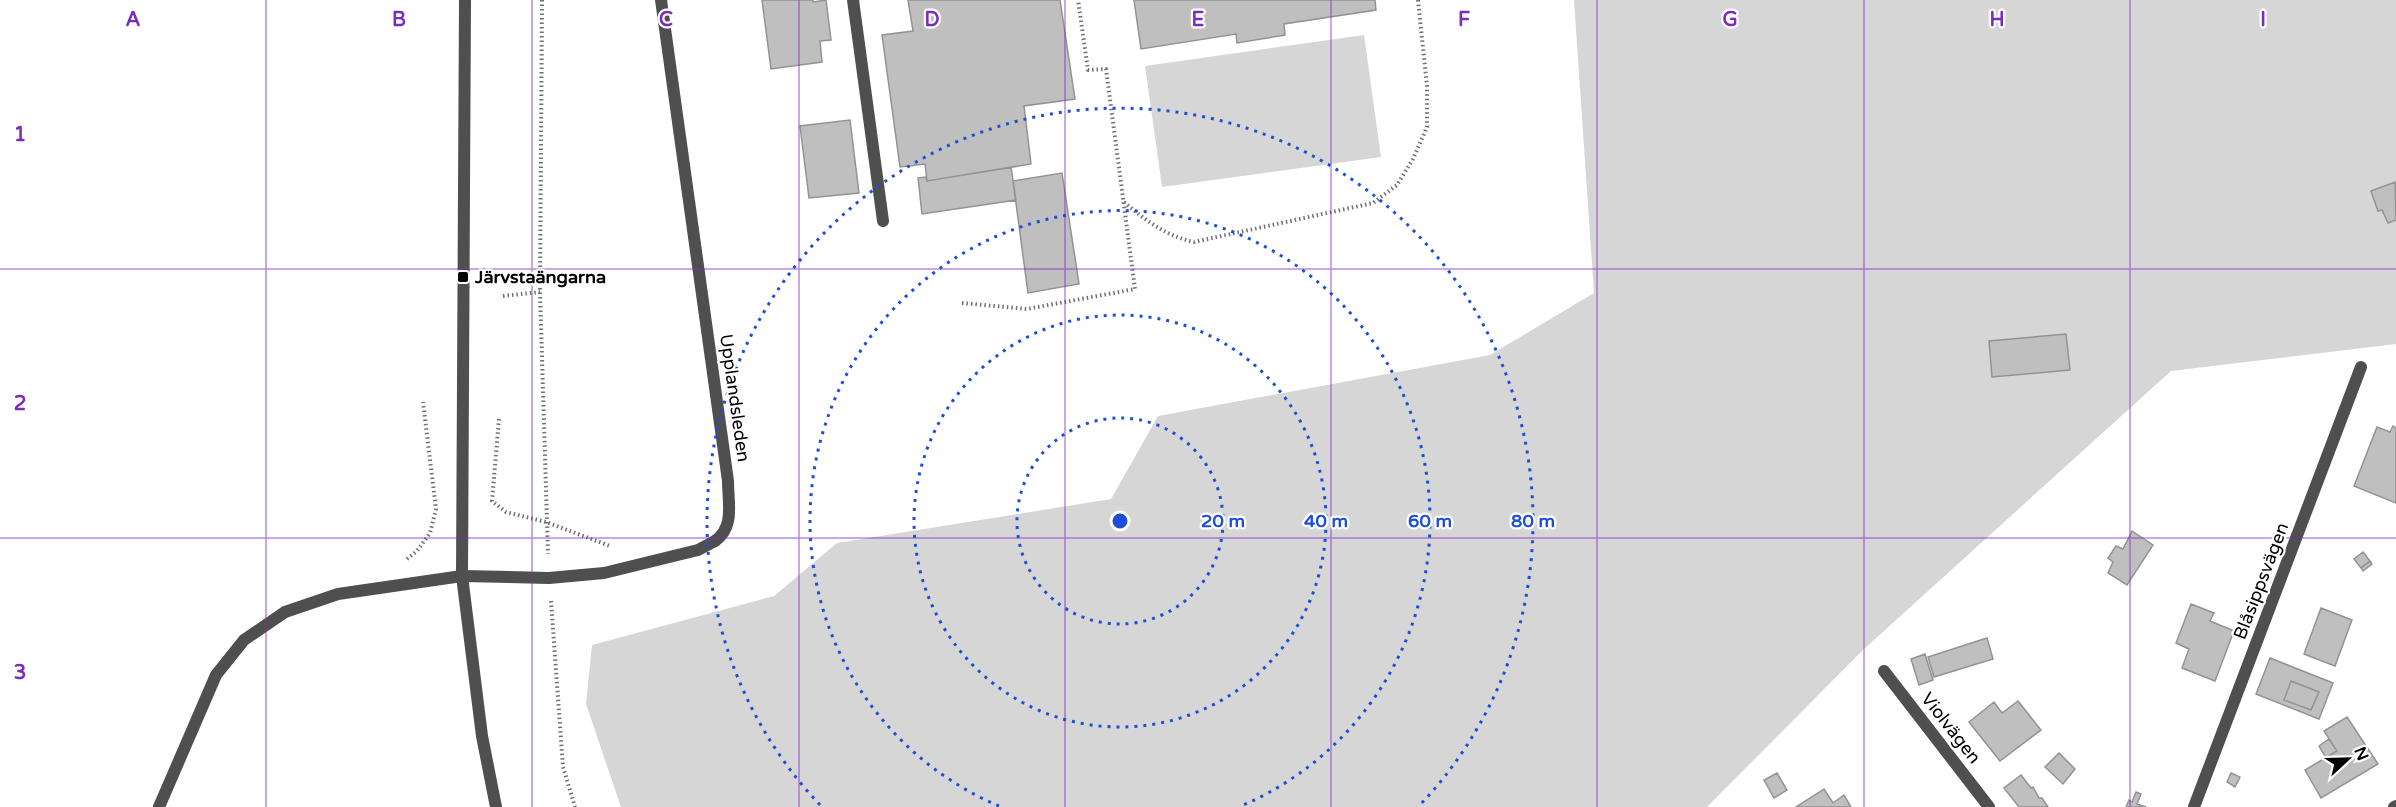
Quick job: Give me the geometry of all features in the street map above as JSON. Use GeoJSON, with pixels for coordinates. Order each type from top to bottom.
{"type":"FeatureCollection","features":[{"type":"Feature","properties":{"kind":"street"},"geometry":{"type":"LineString","coordinates":[[465,0],[462,576],[482,736],[496,807]]}},
{"type":"Feature","properties":{"kind":"street","name":"Upplandsleden"},"geometry":{"type":"LineString","coordinates":[[159,807],[216,675],[244,640],[285,612],[338,594],[395,584],[462,576],[549,578],[604,573],[654,563],[698,550],[723,536],[729,523],[728,482],[661,0]]}},
{"type":"Feature","properties":{"kind":"street"},"geometry":{"type":"LineString","coordinates":[[853,0],[883,221]]}},
{"type":"Feature","properties":{"kind":"street","name":"Blåsippsvägen"},"geometry":{"type":"LineString","coordinates":[[2194,807],[2361,367]]}},
{"type":"Feature","properties":{"kind":"street","name":"Violvägen"},"geometry":{"type":"LineString","coordinates":[[1884,671],[1989,807]]}},
{"type":"Feature","properties":{"kind":"path"},"geometry":{"type":"LineString","coordinates":[[542,0],[540,292],[546,522],[564,767],[575,807]]}},
{"type":"Feature","properties":{"kind":"path"},"geometry":{"type":"LineString","coordinates":[[962,303],[1027,309],[1136,289],[1106,69],[1088,70],[1078,0]]}},
{"type":"Feature","properties":{"kind":"path"},"geometry":{"type":"LineString","coordinates":[[1124,202],[1145,219],[1176,238],[1194,242],[1373,203],[1397,185],[1413,159],[1426,127],[1427,86],[1418,0]]}},
{"type":"Feature","properties":{"kind":"path"},"geometry":{"type":"LineString","coordinates":[[503,296],[540,292]]}},
{"type":"Feature","properties":{"kind":"path"},"geometry":{"type":"LineString","coordinates":[[395,584],[392,571],[417,551],[430,532],[436,508],[423,402]]}},
{"type":"Feature","properties":{"kind":"path"},"geometry":{"type":"LineString","coordinates":[[499,419],[492,501],[506,512],[546,522],[611,546]]}},
{"type":"Feature","properties":{"kind":"shaded area"},"geometry":{"type":"Polygon","coordinates":[[[1574,0],[2396,0],[2396,344],[2171,371],[1864,649],[1707,807],[621,807],[586,704],[592,645],[774,596],[837,543],[1111,499],[1158,416],[1490,355],[1594,293],[1574,0]]]}},
{"type":"Feature","properties":{"kind":"shaded area"},"geometry":{"type":"Polygon","coordinates":[[[1364,35],[1381,157],[1162,187],[1145,66],[1364,35]]]}},
{"type":"Feature","properties":{"kind":"building"},"geometry":{"type":"Polygon","coordinates":[[[762,0],[813,0],[813,2],[826,0],[831,40],[820,41],[822,62],[771,69],[762,0]]]}},
{"type":"Feature","properties":{"kind":"building"},"geometry":{"type":"Polygon","coordinates":[[[908,0],[1060,0],[1075,99],[1024,106],[1031,164],[927,181],[925,164],[900,167],[882,35],[913,31],[908,0]]]}},
{"type":"Feature","properties":{"kind":"building"},"geometry":{"type":"Polygon","coordinates":[[[1134,0],[1375,0],[1376,10],[1284,24],[1285,35],[1237,43],[1236,34],[1141,49],[1134,0]]]}},
{"type":"Feature","properties":{"kind":"building"},"geometry":{"type":"Polygon","coordinates":[[[850,120],[859,193],[809,198],[800,126],[850,120]]]}},
{"type":"Feature","properties":{"kind":"building"},"geometry":{"type":"Polygon","coordinates":[[[1011,167],[1016,200],[922,214],[918,178],[926,177],[927,181],[1011,167]]]}},
{"type":"Feature","properties":{"kind":"building"},"geometry":{"type":"Polygon","coordinates":[[[1062,173],[1079,284],[1028,293],[1013,181],[1062,173]]]}},
{"type":"Feature","properties":{"kind":"building"},"geometry":{"type":"Polygon","coordinates":[[[2395,182],[2396,220],[2388,223],[2382,210],[2378,211],[2371,191],[2395,182]]]}},
{"type":"Feature","properties":{"kind":"building"},"geometry":{"type":"Polygon","coordinates":[[[2066,334],[2070,370],[1992,377],[1989,341],[2066,334]]]}},
{"type":"Feature","properties":{"kind":"building"},"geometry":{"type":"Polygon","coordinates":[[[2393,426],[2396,428],[2396,503],[2354,486],[2377,427],[2390,432],[2393,426]]]}},
{"type":"Feature","properties":{"kind":"building"},"geometry":{"type":"Polygon","coordinates":[[[2132,531],[2153,545],[2127,585],[2108,573],[2113,562],[2108,558],[2116,546],[2123,549],[2132,531]]]}},
{"type":"Feature","properties":{"kind":"building"},"geometry":{"type":"Polygon","coordinates":[[[2363,552],[2370,561],[2361,568],[2354,559],[2363,552]]]}},
{"type":"Feature","properties":{"kind":"building"},"geometry":{"type":"Polygon","coordinates":[[[2370,561],[2372,564],[2363,571],[2361,568],[2370,561]]]}},
{"type":"Feature","properties":{"kind":"building"},"geometry":{"type":"Polygon","coordinates":[[[2191,604],[2214,613],[2210,621],[2234,631],[2215,681],[2182,668],[2189,649],[2176,643],[2191,604]]]}},
{"type":"Feature","properties":{"kind":"building"},"geometry":{"type":"Polygon","coordinates":[[[2321,608],[2352,620],[2335,666],[2304,654],[2321,608]]]}},
{"type":"Feature","properties":{"kind":"building"},"geometry":{"type":"Polygon","coordinates":[[[1987,638],[1993,659],[1934,677],[1928,657],[1987,638]]]}},
{"type":"Feature","properties":{"kind":"building"},"geometry":{"type":"Polygon","coordinates":[[[1925,654],[1933,680],[1919,685],[1911,659],[1925,654]]]}},
{"type":"Feature","properties":{"kind":"building"},"geometry":{"type":"Polygon","coordinates":[[[2270,658],[2333,683],[2319,719],[2256,694],[2270,658]],[[2291,681],[2284,700],[2311,710],[2319,692],[2291,681]]]}},
{"type":"Feature","properties":{"kind":"building"},"geometry":{"type":"Polygon","coordinates":[[[2291,681],[2319,692],[2311,710],[2284,700],[2291,681]]]}},
{"type":"Feature","properties":{"kind":"building"},"geometry":{"type":"Polygon","coordinates":[[[2018,701],[2041,730],[2000,761],[1969,722],[1994,702],[2002,713],[2018,701]]]}},
{"type":"Feature","properties":{"kind":"building"},"geometry":{"type":"Polygon","coordinates":[[[2347,717],[2378,764],[2321,798],[2305,770],[2337,751],[2324,731],[2347,717]]]}},
{"type":"Feature","properties":{"kind":"building"},"geometry":{"type":"Polygon","coordinates":[[[2329,739],[2337,751],[2326,758],[2319,746],[2329,739]]]}},
{"type":"Feature","properties":{"kind":"building"},"geometry":{"type":"Polygon","coordinates":[[[2059,753],[2075,769],[2063,784],[2045,767],[2059,753]]]}},
{"type":"Feature","properties":{"kind":"building"},"geometry":{"type":"Polygon","coordinates":[[[1777,773],[1787,790],[1774,798],[1764,780],[1777,773]]]}},
{"type":"Feature","properties":{"kind":"building"},"geometry":{"type":"Polygon","coordinates":[[[2231,773],[2240,777],[2235,787],[2227,782],[2231,773]]]}},
{"type":"Feature","properties":{"kind":"building"},"geometry":{"type":"Polygon","coordinates":[[[2021,775],[2048,807],[2019,807],[2004,788],[2021,775]]]}},
{"type":"Feature","properties":{"kind":"building"},"geometry":{"type":"Polygon","coordinates":[[[1824,789],[1833,803],[1844,795],[1851,807],[1796,807],[1824,789]]]}},
{"type":"Feature","properties":{"kind":"building"},"geometry":{"type":"Polygon","coordinates":[[[2136,792],[2141,794],[2137,804],[2146,807],[2126,807],[2129,800],[2132,802],[2136,792]]]}},
{"type":"Feature","properties":{"kind":"place","name":"Järvstaängarna"},"geometry":{"type":"Point","coordinates":[463,277]}}]}
